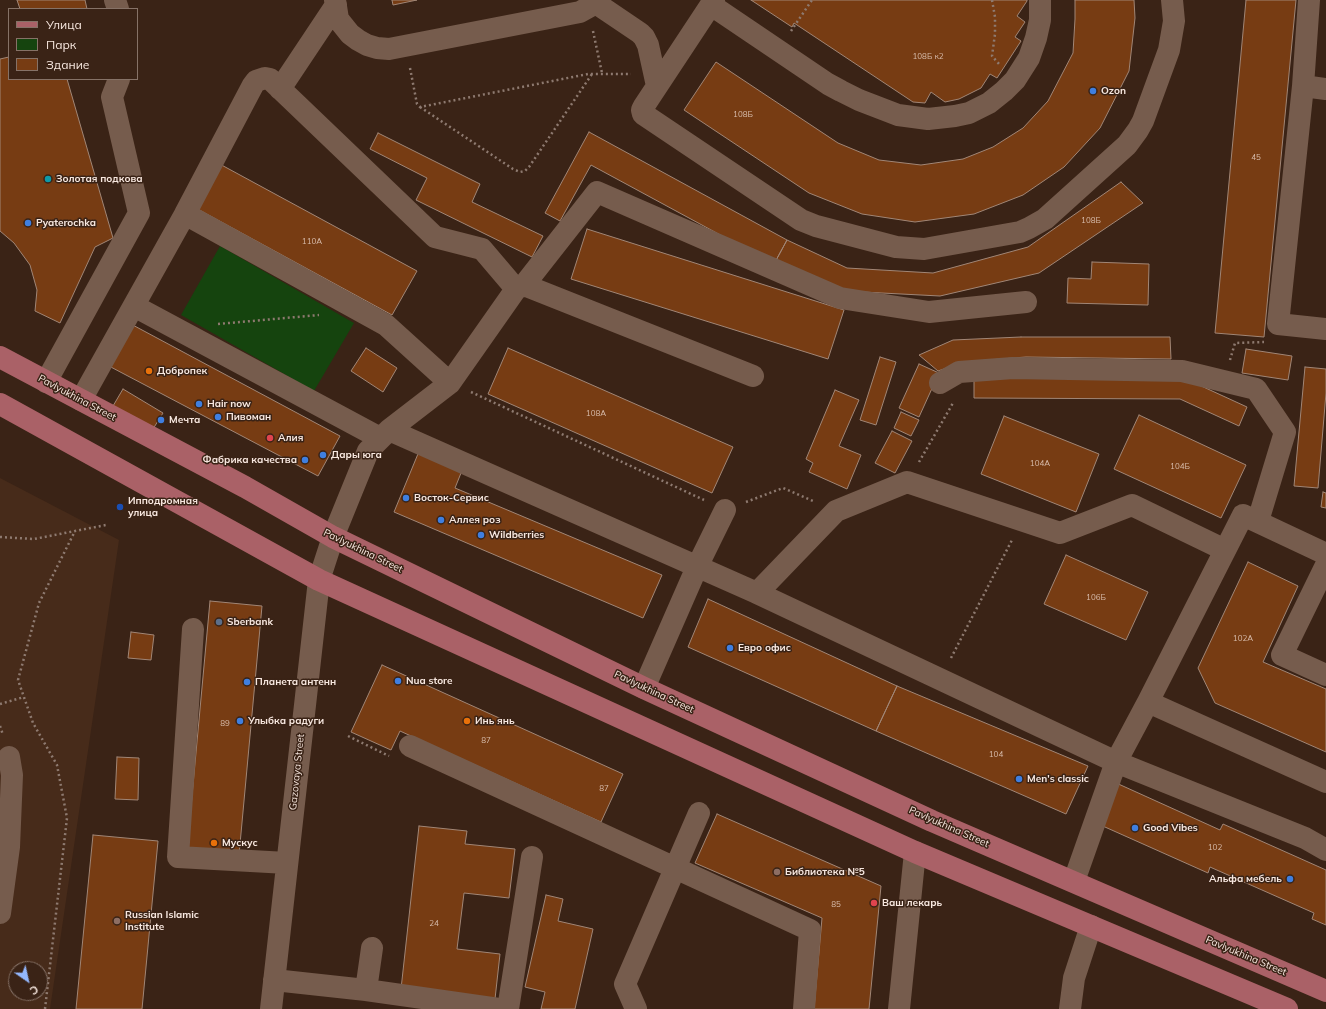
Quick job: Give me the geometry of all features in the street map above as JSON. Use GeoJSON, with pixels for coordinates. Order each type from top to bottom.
{"type":"FeatureCollection","features":[{"type":"Feature","properties":{"kind":"main road","name":"Pavlyukhina Street"},"geometry":{"type":"LineString","coordinates":[[0,357],[245,487],[333,537],[644,688],[932,821],[1326,990]]}},
{"type":"Feature","properties":{"kind":"main road"},"geometry":{"type":"LineString","coordinates":[[0,404],[319,580],[915,852],[1287,1009]]}},
{"type":"Feature","properties":{"kind":"street"},"geometry":{"type":"LineString","coordinates":[[1040,0],[1039,26],[1029,58],[1015,80],[1004,91],[990,103],[969,113],[928,119],[898,115],[859,100],[828,84],[713,3],[656,80],[642,110],[643,114],[795,217],[816,226],[896,247],[919,249],[937,248],[1020,232],[1045,219],[1127,145],[1138,130],[1143,121],[1169,50],[1174,21],[1172,0]]}},
{"type":"Feature","properties":{"kind":"street"},"geometry":{"type":"LineString","coordinates":[[1309,0],[1304,86],[1278,324],[1326,329]]}},
{"type":"Feature","properties":{"kind":"street"},"geometry":{"type":"LineString","coordinates":[[335,2],[338,19],[350,34],[358,40],[377,48],[389,49],[580,12],[593,3],[640,32],[648,45],[656,80]]}},
{"type":"Feature","properties":{"kind":"street"},"geometry":{"type":"LineString","coordinates":[[273,84],[335,2]]}},
{"type":"Feature","properties":{"kind":"street"},"geometry":{"type":"LineString","coordinates":[[46,382],[139,213],[112,97],[119,80]]}},
{"type":"Feature","properties":{"kind":"street"},"geometry":{"type":"LineString","coordinates":[[81,400],[185,214],[256,81],[273,84],[435,237],[482,249],[520,287],[753,376]]}},
{"type":"Feature","properties":{"kind":"street"},"geometry":{"type":"LineString","coordinates":[[1304,86],[1326,89]]}},
{"type":"Feature","properties":{"kind":"street","name":"Gazovaya Street"},"geometry":{"type":"LineString","coordinates":[[271,1009],[319,580],[333,537],[368,451],[384,434],[450,382],[520,287],[597,192],[840,298],[929,312],[1026,302]]}},
{"type":"Feature","properties":{"kind":"street"},"geometry":{"type":"LineString","coordinates":[[185,214],[386,325],[450,382]]}},
{"type":"Feature","properties":{"kind":"street"},"geometry":{"type":"LineString","coordinates":[[134,306],[384,434],[757,593],[1116,762],[1305,838],[1326,850]]}},
{"type":"Feature","properties":{"kind":"street"},"geometry":{"type":"LineString","coordinates":[[940,384],[959,372],[1013,368],[1182,370],[1256,389],[1285,432],[1258,522]]}},
{"type":"Feature","properties":{"kind":"street"},"geometry":{"type":"LineString","coordinates":[[757,593],[836,511],[908,482],[1060,533],[1132,505],[1225,550]]}},
{"type":"Feature","properties":{"kind":"street"},"geometry":{"type":"LineString","coordinates":[[644,688],[697,567],[725,510]]}},
{"type":"Feature","properties":{"kind":"street"},"geometry":{"type":"LineString","coordinates":[[1074,881],[1116,762],[1243,514],[1326,554]]}},
{"type":"Feature","properties":{"kind":"street"},"geometry":{"type":"LineString","coordinates":[[1326,565],[1282,655],[1326,675]]}},
{"type":"Feature","properties":{"kind":"street"},"geometry":{"type":"LineString","coordinates":[[193,629],[178,857],[287,863]]}},
{"type":"Feature","properties":{"kind":"street"},"geometry":{"type":"LineString","coordinates":[[1148,702],[1326,782]]}},
{"type":"Feature","properties":{"kind":"street"},"geometry":{"type":"LineString","coordinates":[[410,746],[810,930],[804,1009]]}},
{"type":"Feature","properties":{"kind":"street"},"geometry":{"type":"LineString","coordinates":[[0,913],[9,847],[12,775],[9,756]]}},
{"type":"Feature","properties":{"kind":"street"},"geometry":{"type":"LineString","coordinates":[[636,1009],[625,984],[699,813]]}},
{"type":"Feature","properties":{"kind":"street"},"geometry":{"type":"LineString","coordinates":[[899,1009],[915,852]]}},
{"type":"Feature","properties":{"kind":"street"},"geometry":{"type":"LineString","coordinates":[[508,1009],[532,857]]}},
{"type":"Feature","properties":{"kind":"street"},"geometry":{"type":"LineString","coordinates":[[1070,1009],[1074,978],[1091,926]]}},
{"type":"Feature","properties":{"kind":"street"},"geometry":{"type":"LineString","coordinates":[[366,990],[372,948]]}},
{"type":"Feature","properties":{"kind":"street"},"geometry":{"type":"LineString","coordinates":[[274,980],[366,990],[499,1009]]}},
{"type":"Feature","properties":{"kind":"path"},"geometry":{"type":"LineString","coordinates":[[796,24],[812,0]]}},
{"type":"Feature","properties":{"kind":"path"},"geometry":{"type":"LineString","coordinates":[[992,0],[995,16],[995,34],[992,56],[998,62],[999,67]]}},
{"type":"Feature","properties":{"kind":"path"},"geometry":{"type":"LineString","coordinates":[[593,3],[602,74]]}},
{"type":"Feature","properties":{"kind":"path"},"geometry":{"type":"LineString","coordinates":[[406,46],[417,104],[513,169],[520,172],[525,171],[529,167],[592,74]]}},
{"type":"Feature","properties":{"kind":"path"},"geometry":{"type":"LineString","coordinates":[[420,107],[592,74],[656,80]]}},
{"type":"Feature","properties":{"kind":"path"},"geometry":{"type":"LineString","coordinates":[[213,325],[322,315]]}},
{"type":"Feature","properties":{"kind":"path"},"geometry":{"type":"LineString","coordinates":[[1224,381],[1235,343],[1272,342],[1278,324]]}},
{"type":"Feature","properties":{"kind":"path"},"geometry":{"type":"LineString","coordinates":[[450,382],[725,510],[783,488],[836,511]]}},
{"type":"Feature","properties":{"kind":"path"},"geometry":{"type":"LineString","coordinates":[[908,482],[956,398]]}},
{"type":"Feature","properties":{"kind":"path"},"geometry":{"type":"LineString","coordinates":[[940,679],[1022,520]]}},
{"type":"Feature","properties":{"kind":"path"},"geometry":{"type":"LineString","coordinates":[[0,537],[34,539],[106,525]]}},
{"type":"Feature","properties":{"kind":"path"},"geometry":{"type":"LineString","coordinates":[[45,1009],[67,818],[57,764],[33,723],[18,680],[39,603],[75,531]]}},
{"type":"Feature","properties":{"kind":"path"},"geometry":{"type":"LineString","coordinates":[[0,704],[24,698]]}},
{"type":"Feature","properties":{"kind":"path"},"geometry":{"type":"LineString","coordinates":[[348,736],[401,762],[410,746]]}},
{"type":"Feature","properties":{"kind":"shaded area"},"geometry":{"type":"Polygon","coordinates":[[[0,478],[119,540],[50,1009],[0,1009],[0,478]]]}},
{"type":"Feature","properties":{"kind":"green space"},"geometry":{"type":"Polygon","coordinates":[[[220,246],[354,323],[314,391],[181,315],[220,246]]]}},
{"type":"Feature","properties":{"kind":"building"},"geometry":{"type":"Polygon","coordinates":[[[17,0],[85,0],[87,8],[20,8],[17,0]]]}},
{"type":"Feature","properties":{"kind":"building"},"geometry":{"type":"Polygon","coordinates":[[[392,0],[417,0],[393,5],[392,0]]]}},
{"type":"Feature","properties":{"kind":"building"},"geometry":{"type":"Polygon","coordinates":[[[751,0],[1027,1],[1017,16],[1025,22],[1015,37],[1021,41],[997,78],[990,74],[981,88],[959,99],[945,102],[931,92],[925,103],[913,102],[794,23],[792,27],[751,0]]]}},
{"type":"Feature","properties":{"kind":"building"},"geometry":{"type":"Polygon","coordinates":[[[1075,0],[1134,0],[1135,18],[1129,71],[1100,128],[1064,167],[1023,195],[974,214],[915,222],[862,214],[809,193],[684,110],[716,62],[838,143],[879,160],[921,165],[963,159],[993,147],[1023,128],[1048,101],[1073,53],[1075,0]]]}},
{"type":"Feature","properties":{"kind":"building"},"geometry":{"type":"Polygon","coordinates":[[[1246,0],[1296,0],[1264,337],[1215,333],[1246,0]]]}},
{"type":"Feature","properties":{"kind":"building","name":"Золотая подкова"},"geometry":{"type":"Polygon","coordinates":[[[8,57],[8,80],[67,80],[113,238],[95,247],[60,323],[35,311],[37,290],[30,265],[14,243],[0,231],[0,59],[8,57]]]}},
{"type":"Feature","properties":{"kind":"building"},"geometry":{"type":"Polygon","coordinates":[[[589,132],[787,240],[774,264],[591,165],[560,221],[545,213],[589,132]]]}},
{"type":"Feature","properties":{"kind":"building"},"geometry":{"type":"Polygon","coordinates":[[[378,133],[480,184],[472,202],[543,236],[532,257],[416,200],[427,178],[370,149],[378,133]]]}},
{"type":"Feature","properties":{"kind":"building"},"geometry":{"type":"Polygon","coordinates":[[[216,162],[417,271],[392,315],[192,206],[216,162]]]}},
{"type":"Feature","properties":{"kind":"building"},"geometry":{"type":"Polygon","coordinates":[[[1121,182],[1143,203],[1039,273],[940,296],[843,291],[774,264],[787,240],[847,268],[933,273],[1028,247],[1121,182]]]}},
{"type":"Feature","properties":{"kind":"building"},"geometry":{"type":"Polygon","coordinates":[[[587,229],[844,310],[828,359],[571,279],[587,229]]]}},
{"type":"Feature","properties":{"kind":"building"},"geometry":{"type":"Polygon","coordinates":[[[1092,262],[1149,264],[1148,305],[1067,303],[1068,278],[1091,279],[1092,262]]]}},
{"type":"Feature","properties":{"kind":"building"},"geometry":{"type":"Polygon","coordinates":[[[129,323],[340,436],[318,476],[107,365],[129,323]]]}},
{"type":"Feature","properties":{"kind":"building"},"geometry":{"type":"Polygon","coordinates":[[[1021,337],[1170,337],[1171,359],[1026,357],[964,362],[938,371],[919,355],[953,340],[1021,337]]]}},
{"type":"Feature","properties":{"kind":"building"},"geometry":{"type":"Polygon","coordinates":[[[366,348],[397,368],[383,392],[351,371],[366,348]]]}},
{"type":"Feature","properties":{"kind":"building"},"geometry":{"type":"Polygon","coordinates":[[[508,348],[733,447],[712,493],[488,394],[508,348]]]}},
{"type":"Feature","properties":{"kind":"building"},"geometry":{"type":"Polygon","coordinates":[[[1246,349],[1292,356],[1288,380],[1242,373],[1246,349]]]}},
{"type":"Feature","properties":{"kind":"building"},"geometry":{"type":"Polygon","coordinates":[[[880,357],[896,362],[876,425],[860,420],[880,357]]]}},
{"type":"Feature","properties":{"kind":"building"},"geometry":{"type":"Polygon","coordinates":[[[919,364],[939,373],[919,417],[899,408],[919,364]]]}},
{"type":"Feature","properties":{"kind":"building"},"geometry":{"type":"Polygon","coordinates":[[[1305,367],[1326,369],[1326,393],[1318,488],[1294,486],[1305,367]]]}},
{"type":"Feature","properties":{"kind":"building"},"geometry":{"type":"Polygon","coordinates":[[[974,377],[1186,379],[1247,407],[1239,426],[1180,399],[974,398],[974,377]]]}},
{"type":"Feature","properties":{"kind":"building"},"geometry":{"type":"Polygon","coordinates":[[[123,389],[163,413],[153,429],[113,406],[123,389]]]}},
{"type":"Feature","properties":{"kind":"building"},"geometry":{"type":"Polygon","coordinates":[[[835,390],[859,400],[839,446],[861,455],[847,489],[809,472],[813,463],[806,459],[835,390]]]}},
{"type":"Feature","properties":{"kind":"building"},"geometry":{"type":"Polygon","coordinates":[[[901,412],[919,420],[911,436],[894,428],[901,412]]]}},
{"type":"Feature","properties":{"kind":"building"},"geometry":{"type":"Polygon","coordinates":[[[1139,415],[1246,465],[1221,518],[1114,469],[1139,415]]]}},
{"type":"Feature","properties":{"kind":"building"},"geometry":{"type":"Polygon","coordinates":[[[1004,416],[1099,454],[1076,512],[981,474],[1004,416]]]}},
{"type":"Feature","properties":{"kind":"building"},"geometry":{"type":"Polygon","coordinates":[[[892,431],[912,441],[895,473],[875,463],[892,431]]]}},
{"type":"Feature","properties":{"kind":"building"},"geometry":{"type":"Polygon","coordinates":[[[420,449],[463,468],[455,488],[662,575],[643,618],[394,512],[420,449]]]}},
{"type":"Feature","properties":{"kind":"building"},"geometry":{"type":"Polygon","coordinates":[[[1323,492],[1326,493],[1326,508],[1321,507],[1323,492]]]}},
{"type":"Feature","properties":{"kind":"building"},"geometry":{"type":"Polygon","coordinates":[[[1066,555],[1148,592],[1126,640],[1044,604],[1066,555]]]}},
{"type":"Feature","properties":{"kind":"building"},"geometry":{"type":"Polygon","coordinates":[[[1248,562],[1298,586],[1263,662],[1326,689],[1326,752],[1215,703],[1198,668],[1248,562]]]}},
{"type":"Feature","properties":{"kind":"building"},"geometry":{"type":"Polygon","coordinates":[[[708,599],[897,686],[876,731],[688,647],[708,599]]]}},
{"type":"Feature","properties":{"kind":"building"},"geometry":{"type":"Polygon","coordinates":[[[210,601],[262,606],[239,855],[187,850],[210,601]]]}},
{"type":"Feature","properties":{"kind":"building"},"geometry":{"type":"Polygon","coordinates":[[[131,632],[154,635],[151,660],[128,658],[131,632]]]}},
{"type":"Feature","properties":{"kind":"building"},"geometry":{"type":"Polygon","coordinates":[[[382,665],[623,774],[601,822],[400,731],[391,750],[351,732],[382,665]]]}},
{"type":"Feature","properties":{"kind":"building"},"geometry":{"type":"Polygon","coordinates":[[[897,686],[1088,766],[1066,814],[876,731],[897,686]]]}},
{"type":"Feature","properties":{"kind":"building"},"geometry":{"type":"Polygon","coordinates":[[[117,757],[139,758],[138,800],[115,799],[117,757]]]}},
{"type":"Feature","properties":{"kind":"building"},"geometry":{"type":"Polygon","coordinates":[[[1114,782],[1220,830],[1223,824],[1326,870],[1326,925],[1312,919],[1314,913],[1210,867],[1208,873],[1096,823],[1114,782]]]}},
{"type":"Feature","properties":{"kind":"building"},"geometry":{"type":"Polygon","coordinates":[[[717,814],[881,886],[869,1009],[814,1009],[822,918],[695,863],[717,814]]]}},
{"type":"Feature","properties":{"kind":"building"},"geometry":{"type":"Polygon","coordinates":[[[419,826],[467,831],[465,844],[515,849],[509,898],[464,893],[457,949],[500,954],[495,999],[401,989],[419,826]]]}},
{"type":"Feature","properties":{"kind":"building","name":"Russian Islamic Institute"},"geometry":{"type":"Polygon","coordinates":[[[93,835],[158,841],[142,1009],[76,1009],[93,835]]]}},
{"type":"Feature","properties":{"kind":"building"},"geometry":{"type":"Polygon","coordinates":[[[546,895],[563,899],[558,921],[593,929],[575,1009],[541,1009],[545,992],[525,987],[546,895]]]}},
{"type":"Feature","properties":{"kind":"place","name":"Ozon"},"geometry":{"type":"Point","coordinates":[1093,91]}},
{"type":"Feature","properties":{"kind":"place","name":"Золотая подкова"},"geometry":{"type":"Point","coordinates":[48,179]}},
{"type":"Feature","properties":{"kind":"place","name":"Pyaterochka"},"geometry":{"type":"Point","coordinates":[28,223]}},
{"type":"Feature","properties":{"kind":"place","name":"Добропек"},"geometry":{"type":"Point","coordinates":[149,371]}},
{"type":"Feature","properties":{"kind":"place","name":"Hair now"},"geometry":{"type":"Point","coordinates":[199,404]}},
{"type":"Feature","properties":{"kind":"place","name":"Пивоман"},"geometry":{"type":"Point","coordinates":[218,417]}},
{"type":"Feature","properties":{"kind":"place","name":"Мечта"},"geometry":{"type":"Point","coordinates":[161,420]}},
{"type":"Feature","properties":{"kind":"place","name":"Алия"},"geometry":{"type":"Point","coordinates":[270,438]}},
{"type":"Feature","properties":{"kind":"place","name":"Дары юга"},"geometry":{"type":"Point","coordinates":[323,455]}},
{"type":"Feature","properties":{"kind":"place","name":"Фабрика качества"},"geometry":{"type":"Point","coordinates":[305,460]}},
{"type":"Feature","properties":{"kind":"place","name":"Восток-Сервис"},"geometry":{"type":"Point","coordinates":[406,498]}},
{"type":"Feature","properties":{"kind":"place","name":"Ипподромная улица"},"geometry":{"type":"Point","coordinates":[120,507]}},
{"type":"Feature","properties":{"kind":"place","name":"Аллея роз"},"geometry":{"type":"Point","coordinates":[441,520]}},
{"type":"Feature","properties":{"kind":"place","name":"Wildberries"},"geometry":{"type":"Point","coordinates":[481,535]}},
{"type":"Feature","properties":{"kind":"place","name":"Sberbank"},"geometry":{"type":"Point","coordinates":[219,622]}},
{"type":"Feature","properties":{"kind":"place","name":"Евро офис"},"geometry":{"type":"Point","coordinates":[730,648]}},
{"type":"Feature","properties":{"kind":"place","name":"Nua store"},"geometry":{"type":"Point","coordinates":[398,681]}},
{"type":"Feature","properties":{"kind":"place","name":"Планета антенн"},"geometry":{"type":"Point","coordinates":[247,682]}},
{"type":"Feature","properties":{"kind":"place","name":"Улыбка радуги"},"geometry":{"type":"Point","coordinates":[240,721]}},
{"type":"Feature","properties":{"kind":"place","name":"Инь янь"},"geometry":{"type":"Point","coordinates":[467,721]}},
{"type":"Feature","properties":{"kind":"place","name":"Men's classic"},"geometry":{"type":"Point","coordinates":[1019,779]}},
{"type":"Feature","properties":{"kind":"place","name":"Good Vibes"},"geometry":{"type":"Point","coordinates":[1135,828]}},
{"type":"Feature","properties":{"kind":"place","name":"Мускус"},"geometry":{"type":"Point","coordinates":[214,843]}},
{"type":"Feature","properties":{"kind":"place","name":"Библиотека №5"},"geometry":{"type":"Point","coordinates":[777,872]}},
{"type":"Feature","properties":{"kind":"place","name":"Альфа мебель"},"geometry":{"type":"Point","coordinates":[1290,879]}},
{"type":"Feature","properties":{"kind":"place","name":"Ваш лекарь"},"geometry":{"type":"Point","coordinates":[874,903]}},
{"type":"Feature","properties":{"kind":"place","name":"Russian Islamic Institute"},"geometry":{"type":"Point","coordinates":[117,921]}}]}
